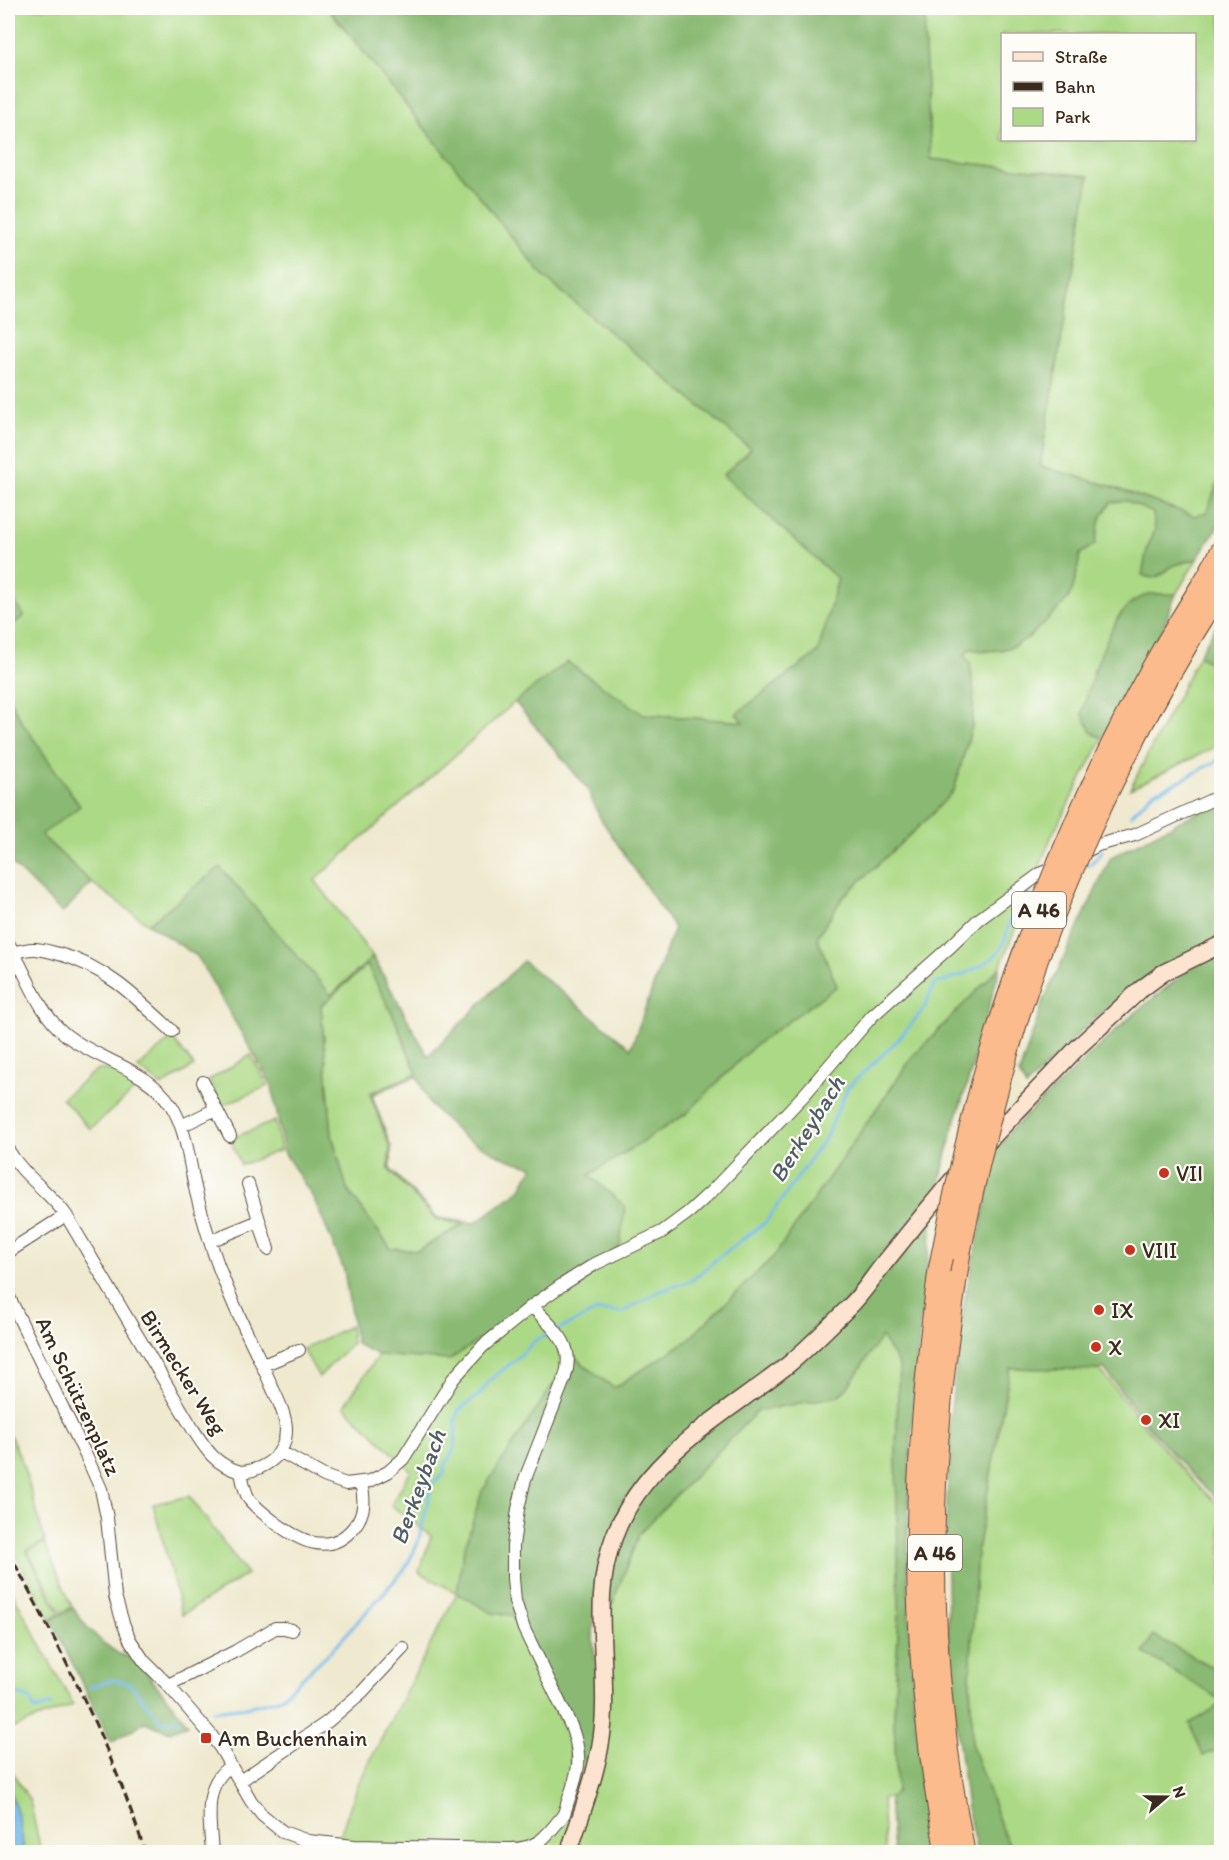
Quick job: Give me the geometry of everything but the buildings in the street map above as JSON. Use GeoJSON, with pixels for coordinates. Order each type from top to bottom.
{"type":"FeatureCollection","features":[{"type":"Feature","properties":{"kind":"highway","name":"A 46"},"geometry":{"type":"LineString","coordinates":[[964,1852],[947,1746],[939,1664],[935,1581],[935,1499],[939,1416],[960,1252],[976,1171],[996,1091],[1047,934],[1112,782],[1149,709],[1190,637],[1214,582],[1221,550]]}},
{"type":"Feature","properties":{"kind":"highway","name":"A 46"},"geometry":{"type":"LineString","coordinates":[[946,1852],[931,1752],[923,1672],[918,1511],[928,1350],[939,1270],[955,1188],[998,1028],[1054,871],[1124,721],[1164,648],[1214,582]]}},
{"type":"Feature","properties":{"kind":"street"},"geometry":{"type":"LineString","coordinates":[[281,1452],[331,1479],[346,1484],[362,1483],[388,1472],[403,1459],[460,1370],[483,1346],[532,1306],[595,1264],[662,1232],[689,1212],[804,1095],[872,1016],[988,912],[1040,874],[1098,845],[1135,835],[1221,795]]}},
{"type":"Feature","properties":{"kind":"street"},"geometry":{"type":"LineString","coordinates":[[569,1852],[597,1766],[603,1725],[604,1688],[600,1610],[606,1565],[614,1536],[640,1490],[674,1451],[701,1428],[790,1363],[850,1307],[950,1183],[1023,1103],[1111,1015],[1163,973],[1221,944]]}},
{"type":"Feature","properties":{"kind":"street"},"geometry":{"type":"LineString","coordinates":[[172,1031],[116,981],[88,965],[76,959],[41,949],[11,948],[34,993],[58,1028],[72,1040],[136,1073],[152,1084],[171,1105],[181,1126],[210,1241],[232,1301],[263,1365],[285,1423],[285,1437],[281,1452],[255,1470],[241,1472],[247,1495],[256,1507],[288,1533],[315,1544],[329,1543],[341,1539],[362,1516],[364,1505],[362,1483]]}},
{"type":"Feature","properties":{"kind":"street"},"geometry":{"type":"LineString","coordinates":[[203,1082],[230,1136]]}},
{"type":"Feature","properties":{"kind":"street"},"geometry":{"type":"LineString","coordinates":[[181,1126],[216,1109]]}},
{"type":"Feature","properties":{"kind":"street","name":"Birmecker Weg"},"geometry":{"type":"LineString","coordinates":[[8,1150],[19,1168],[53,1199],[78,1232],[117,1304],[206,1448],[222,1465],[241,1472]]}},
{"type":"Feature","properties":{"kind":"street"},"geometry":{"type":"LineString","coordinates":[[248,1184],[268,1249]]}},
{"type":"Feature","properties":{"kind":"street"},"geometry":{"type":"LineString","coordinates":[[8,1252],[66,1215]]}},
{"type":"Feature","properties":{"kind":"street"},"geometry":{"type":"LineString","coordinates":[[210,1241],[259,1221]]}},
{"type":"Feature","properties":{"kind":"street","name":"Am Schützenplatz"},"geometry":{"type":"LineString","coordinates":[[8,1295],[101,1489],[107,1518],[115,1596],[130,1640],[144,1661],[211,1735],[256,1808],[283,1832],[299,1839],[331,1844],[524,1849],[541,1841],[564,1814]]}},
{"type":"Feature","properties":{"kind":"street"},"geometry":{"type":"LineString","coordinates":[[532,1306],[561,1338],[568,1352],[568,1364],[523,1486],[513,1546],[515,1600],[520,1619],[577,1743],[580,1758],[578,1770],[564,1814],[579,1822]]}},
{"type":"Feature","properties":{"kind":"street"},"geometry":{"type":"LineString","coordinates":[[263,1365],[299,1350]]}},
{"type":"Feature","properties":{"kind":"street"},"geometry":{"type":"LineString","coordinates":[[168,1685],[236,1651],[275,1628],[292,1630]]}},
{"type":"Feature","properties":{"kind":"street"},"geometry":{"type":"LineString","coordinates":[[240,1781],[326,1723],[362,1692],[403,1648]]}},
{"type":"Feature","properties":{"kind":"street"},"geometry":{"type":"LineString","coordinates":[[212,1852],[211,1795],[221,1774],[231,1766]]}},
{"type":"Feature","properties":{"kind":"green space"},"geometry":{"type":"Polygon","coordinates":[[[8,8],[328,8],[544,277],[751,449],[723,475],[838,578],[818,652],[737,714],[745,722],[643,714],[567,663],[515,702],[315,880],[373,957],[331,995],[220,868],[148,924],[92,883],[41,835],[22,722],[8,696],[8,628],[24,615],[8,593],[8,8]]]}},
{"type":"Feature","properties":{"kind":"green space"},"geometry":{"type":"Polygon","coordinates":[[[328,8],[927,8],[924,33],[931,159],[1089,176],[1040,466],[1110,486],[1194,516],[1207,512],[1221,473],[1221,522],[1197,559],[1176,565],[1152,578],[1142,575],[1147,549],[1155,530],[1153,513],[1127,501],[1111,502],[1100,519],[1095,544],[1080,554],[1074,586],[1064,604],[1033,634],[1015,645],[996,651],[970,649],[964,656],[970,662],[974,692],[972,726],[954,790],[931,815],[843,897],[817,937],[837,986],[754,1046],[686,1114],[589,1175],[625,1206],[620,1247],[449,1360],[378,1355],[356,1344],[344,1270],[314,1199],[284,1152],[272,1086],[197,956],[148,924],[220,867],[331,995],[373,957],[428,1056],[523,961],[631,1048],[674,928],[600,818],[587,788],[515,702],[567,662],[643,714],[744,722],[736,714],[818,652],[838,579],[723,475],[751,449],[544,277],[328,8]],[[367,965],[321,1006],[332,1135],[347,1189],[391,1249],[418,1251],[464,1224],[437,1219],[389,1169],[390,1147],[370,1093],[417,1073],[394,1017],[367,965]],[[417,1076],[372,1095],[391,1147],[391,1170],[437,1218],[475,1223],[520,1190],[533,1167],[507,1159],[463,1137],[430,1105],[417,1076]]]}},
{"type":"Feature","properties":{"kind":"green space"},"geometry":{"type":"Polygon","coordinates":[[[927,8],[1221,8],[1222,473],[1207,513],[1194,516],[1110,486],[1040,466],[1089,176],[931,159],[924,32],[927,8]]]}},
{"type":"Feature","properties":{"kind":"green space"},"geometry":{"type":"Polygon","coordinates":[[[1127,501],[1153,512],[1155,530],[1147,549],[1162,575],[1172,566],[1197,559],[1176,594],[1150,594],[1133,601],[1118,617],[1093,673],[1092,733],[1103,738],[1052,835],[1000,967],[914,1055],[775,1255],[687,1341],[614,1388],[573,1356],[492,1613],[512,1615],[549,1699],[567,1729],[571,1765],[601,1749],[605,1608],[611,1607],[639,1534],[757,1411],[838,1396],[847,1388],[881,1336],[899,1364],[896,1455],[899,1612],[894,1717],[897,1791],[889,1798],[882,1799],[885,1852],[334,1852],[359,1782],[457,1593],[419,1572],[431,1536],[391,1505],[411,1471],[344,1406],[378,1355],[449,1360],[620,1247],[589,1175],[686,1114],[754,1046],[837,986],[816,938],[843,897],[931,815],[954,790],[972,726],[964,656],[970,648],[986,652],[1028,638],[1069,597],[1076,577],[1080,554],[1095,544],[1100,519],[1111,502],[1127,501]]]}},
{"type":"Feature","properties":{"kind":"green space"},"geometry":{"type":"Polygon","coordinates":[[[8,593],[24,616],[8,628],[8,593]]]}},
{"type":"Feature","properties":{"kind":"green space"},"geometry":{"type":"Polygon","coordinates":[[[1150,594],[1176,594],[1164,625],[1103,738],[1092,733],[1082,713],[1095,669],[1108,637],[1124,611],[1135,601],[1150,594]]]}},
{"type":"Feature","properties":{"kind":"green space"},"geometry":{"type":"Polygon","coordinates":[[[1221,618],[1221,670],[1199,655],[1221,618]]]}},
{"type":"Feature","properties":{"kind":"green space"},"geometry":{"type":"Polygon","coordinates":[[[1199,655],[1221,670],[1221,746],[1130,789],[1199,655]]]}},
{"type":"Feature","properties":{"kind":"green space"},"geometry":{"type":"Polygon","coordinates":[[[8,696],[22,722],[80,806],[41,835],[92,883],[62,913],[8,860],[8,696]]]}},
{"type":"Feature","properties":{"kind":"green space"},"geometry":{"type":"Polygon","coordinates":[[[1221,804],[1221,939],[1156,969],[1086,1026],[1026,1087],[1019,1074],[1043,1002],[1111,857],[1194,814],[1221,804]]]}},
{"type":"Feature","properties":{"kind":"green space"},"geometry":{"type":"Polygon","coordinates":[[[1221,955],[1221,1502],[1159,1438],[1104,1368],[1100,1370],[1010,1368],[977,1550],[970,1678],[972,1746],[1004,1834],[1013,1852],[977,1852],[967,1808],[949,1664],[946,1534],[950,1416],[964,1303],[998,1147],[1012,1129],[1130,1017],[1196,964],[1221,955]]]}},
{"type":"Feature","properties":{"kind":"green space"},"geometry":{"type":"Polygon","coordinates":[[[367,965],[394,1017],[417,1074],[370,1094],[390,1147],[389,1170],[436,1219],[464,1224],[418,1251],[391,1249],[347,1189],[332,1135],[321,1006],[367,965]]]}},
{"type":"Feature","properties":{"kind":"green space"},"geometry":{"type":"Polygon","coordinates":[[[1000,967],[953,1128],[940,1182],[847,1301],[764,1388],[934,1214],[916,1373],[910,1453],[908,1533],[913,1693],[921,1773],[933,1852],[893,1852],[889,1798],[897,1791],[894,1717],[899,1612],[896,1455],[899,1365],[881,1337],[847,1388],[838,1396],[757,1411],[639,1534],[611,1607],[594,1607],[593,1641],[599,1687],[596,1752],[571,1766],[567,1729],[549,1699],[512,1615],[492,1613],[457,1593],[463,1553],[482,1491],[572,1356],[614,1388],[687,1341],[775,1255],[914,1055],[1000,967]]]}},
{"type":"Feature","properties":{"kind":"green space"},"geometry":{"type":"Polygon","coordinates":[[[172,1038],[194,1066],[162,1086],[138,1068],[172,1038]]]}},
{"type":"Feature","properties":{"kind":"green space"},"geometry":{"type":"Polygon","coordinates":[[[251,1055],[268,1086],[221,1106],[209,1080],[251,1055]]]}},
{"type":"Feature","properties":{"kind":"green space"},"geometry":{"type":"Polygon","coordinates":[[[96,1070],[117,1070],[143,1083],[90,1129],[62,1098],[96,1070]]]}},
{"type":"Feature","properties":{"kind":"green space"},"geometry":{"type":"Polygon","coordinates":[[[275,1121],[281,1150],[241,1165],[230,1139],[275,1121]]]}},
{"type":"Feature","properties":{"kind":"green space"},"geometry":{"type":"Polygon","coordinates":[[[350,1326],[352,1343],[319,1377],[303,1349],[350,1326]]]}},
{"type":"Feature","properties":{"kind":"green space"},"geometry":{"type":"Polygon","coordinates":[[[1010,1368],[1100,1370],[1173,1458],[1221,1507],[1221,1852],[1014,1852],[1004,1834],[972,1746],[970,1678],[977,1551],[1010,1368]]]}},
{"type":"Feature","properties":{"kind":"green space"},"geometry":{"type":"Polygon","coordinates":[[[8,1432],[25,1471],[45,1541],[26,1550],[59,1614],[50,1619],[8,1541],[8,1432]]]}},
{"type":"Feature","properties":{"kind":"green space"},"geometry":{"type":"Polygon","coordinates":[[[189,1496],[247,1574],[182,1615],[153,1504],[189,1496]]]}},
{"type":"Feature","properties":{"kind":"green space"},"geometry":{"type":"Polygon","coordinates":[[[45,1543],[72,1607],[61,1613],[28,1551],[45,1543]]]}},
{"type":"Feature","properties":{"kind":"green space"},"geometry":{"type":"Polygon","coordinates":[[[8,1584],[73,1705],[8,1730],[8,1584]]]}},
{"type":"Feature","properties":{"kind":"green space"},"geometry":{"type":"Polygon","coordinates":[[[73,1608],[102,1642],[119,1654],[135,1659],[188,1724],[170,1732],[145,1722],[111,1742],[51,1620],[73,1608]]]}},
{"type":"Feature","properties":{"kind":"green space"},"geometry":{"type":"Polygon","coordinates":[[[1153,1635],[1221,1672],[1221,1700],[1144,1653],[1153,1635]]]}},
{"type":"Feature","properties":{"kind":"green space"},"geometry":{"type":"Polygon","coordinates":[[[1221,1704],[1221,1748],[1203,1756],[1190,1723],[1221,1704]]]}},
{"type":"Feature","properties":{"kind":"green space"},"geometry":{"type":"Polygon","coordinates":[[[8,1765],[30,1801],[41,1852],[23,1852],[20,1828],[7,1785],[8,1765]]]}},
{"type":"Feature","properties":{"kind":"water"},"geometry":{"type":"Polygon","coordinates":[[[8,1787],[19,1819],[23,1852],[8,1852],[8,1787]]]}},
{"type":"Feature","properties":{"kind":"waterway","name":"Berkeybach"},"geometry":{"type":"LineString","coordinates":[[1131,815],[1154,792],[1222,758]]}},
{"type":"Feature","properties":{"kind":"waterway","name":"Berkeybach"},"geometry":{"type":"LineString","coordinates":[[1083,866],[1091,864],[1102,851]]}},
{"type":"Feature","properties":{"kind":"waterway","name":"Berkeybach"},"geometry":{"type":"LineString","coordinates":[[558,1330],[597,1311],[623,1312],[660,1291],[691,1281],[766,1222],[826,1137],[848,1087],[897,1041],[923,1010],[934,984],[973,970],[998,952],[1004,942],[1014,911],[1028,890]]}},
{"type":"Feature","properties":{"kind":"waterway","name":"Berkeybach"},"geometry":{"type":"LineString","coordinates":[[213,1711],[247,1707],[279,1699],[332,1650],[405,1569],[418,1543],[432,1484],[444,1474],[444,1468],[455,1447],[458,1411],[480,1394],[490,1380],[536,1340],[552,1333]]}},
{"type":"Feature","properties":{"kind":"waterway","name":"Berkeybach"},"geometry":{"type":"LineString","coordinates":[[90,1687],[113,1680],[129,1683],[161,1721],[179,1721]]}},
{"type":"Feature","properties":{"kind":"waterway","name":"Berkeybach"},"geometry":{"type":"LineString","coordinates":[[8,1695],[17,1694],[30,1699],[35,1710],[51,1705]]}},
{"type":"Feature","properties":{"kind":"railway"},"geometry":{"type":"LineString","coordinates":[[8,1551],[84,1698],[117,1774],[145,1852]]}},
{"type":"Feature","properties":{"kind":"place","name":"VII"},"geometry":{"type":"Point","coordinates":[1164,1173]}},
{"type":"Feature","properties":{"kind":"place","name":"VIII"},"geometry":{"type":"Point","coordinates":[1130,1250]}},
{"type":"Feature","properties":{"kind":"place","name":"IX"},"geometry":{"type":"Point","coordinates":[1099,1310]}},
{"type":"Feature","properties":{"kind":"place","name":"X"},"geometry":{"type":"Point","coordinates":[1096,1347]}},
{"type":"Feature","properties":{"kind":"place","name":"XI"},"geometry":{"type":"Point","coordinates":[1146,1420]}},
{"type":"Feature","properties":{"kind":"place","name":"Am Buchenhain"},"geometry":{"type":"Point","coordinates":[206,1738]}}]}
